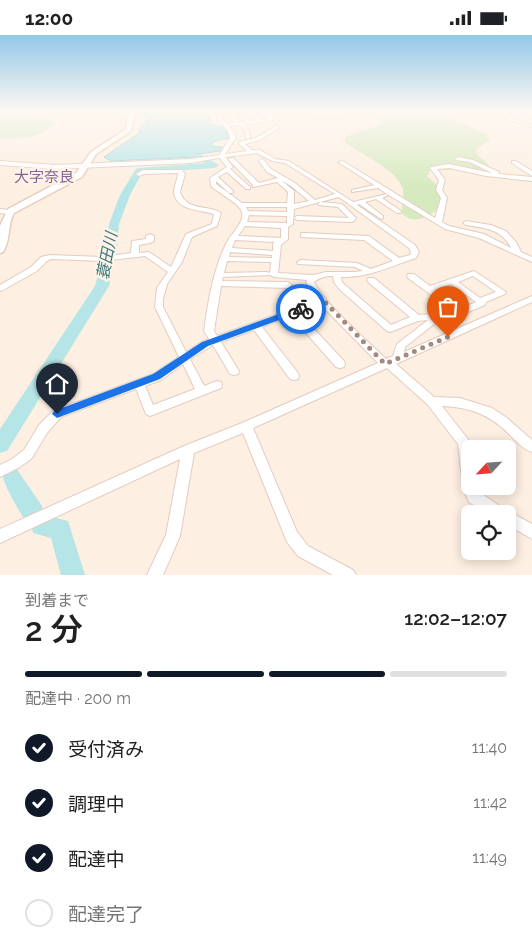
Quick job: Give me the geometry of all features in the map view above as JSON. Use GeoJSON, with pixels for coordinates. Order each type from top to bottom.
{"type":"FeatureCollection","features":[{"type":"Feature","properties":{"kind":"main road"},"geometry":{"type":"LineString","coordinates":[[0,249],[4,241],[1,232],[10,212],[25,202],[79,175],[93,153],[120,136]]}},
{"type":"Feature","properties":{"kind":"street"},"geometry":{"type":"LineString","coordinates":[[231,136],[226,159],[230,165],[212,181],[213,185],[243,209],[294,216],[353,219],[367,215]]}},
{"type":"Feature","properties":{"kind":"street"},"geometry":{"type":"LineString","coordinates":[[231,140],[253,136]]}},
{"type":"Feature","properties":{"kind":"street"},"geometry":{"type":"LineString","coordinates":[[250,151],[242,143],[263,136]]}},
{"type":"Feature","properties":{"kind":"street"},"geometry":{"type":"LineString","coordinates":[[226,159],[250,151],[263,153],[274,160]]}},
{"type":"Feature","properties":{"kind":"street"},"geometry":{"type":"LineString","coordinates":[[0,163],[55,167],[226,159],[252,155],[262,161],[264,166],[278,177],[286,180],[318,203],[340,205],[358,225]]}},
{"type":"Feature","properties":{"kind":"street"},"geometry":{"type":"LineString","coordinates":[[226,159],[253,187]]}},
{"type":"Feature","properties":{"kind":"street"},"geometry":{"type":"LineString","coordinates":[[458,159],[471,161],[502,175]]}},
{"type":"Feature","properties":{"kind":"street"},"geometry":{"type":"LineString","coordinates":[[262,161],[287,162],[340,195],[381,217]]}},
{"type":"Feature","properties":{"kind":"street"},"geometry":{"type":"LineString","coordinates":[[514,161],[532,174]]}},
{"type":"Feature","properties":{"kind":"street"},"geometry":{"type":"LineString","coordinates":[[341,162],[438,223],[481,236],[532,260]]}},
{"type":"Feature","properties":{"kind":"street"},"geometry":{"type":"LineString","coordinates":[[438,223],[444,198],[439,190],[442,180],[434,168],[450,166],[486,174],[532,179]]}},
{"type":"Feature","properties":{"kind":"street"},"geometry":{"type":"LineString","coordinates":[[227,169],[253,187]]}},
{"type":"Feature","properties":{"kind":"street"},"geometry":{"type":"LineString","coordinates":[[139,174],[143,172],[180,171],[182,174],[177,192],[180,200],[192,208],[218,213],[215,225],[189,236],[177,264],[161,283],[159,293],[159,307],[201,391]]}},
{"type":"Feature","properties":{"kind":"street"},"geometry":{"type":"LineString","coordinates":[[475,179],[486,174]]}},
{"type":"Feature","properties":{"kind":"street"},"geometry":{"type":"LineString","coordinates":[[486,174],[492,182]]}},
{"type":"Feature","properties":{"kind":"street"},"geometry":{"type":"LineString","coordinates":[[301,177],[308,175]]}},
{"type":"Feature","properties":{"kind":"street"},"geometry":{"type":"LineString","coordinates":[[215,177],[230,192]]}},
{"type":"Feature","properties":{"kind":"street"},"geometry":{"type":"LineString","coordinates":[[286,180],[294,179]]}},
{"type":"Feature","properties":{"kind":"street"},"geometry":{"type":"LineString","coordinates":[[243,224],[285,226],[290,224],[294,216],[290,205],[291,191],[278,180],[253,187]]}},
{"type":"Feature","properties":{"kind":"street"},"geometry":{"type":"LineString","coordinates":[[354,191],[379,186]]}},
{"type":"Feature","properties":{"kind":"street"},"geometry":{"type":"LineString","coordinates":[[243,209],[290,205],[294,207],[318,203],[340,195]]}},
{"type":"Feature","properties":{"kind":"street"},"geometry":{"type":"LineString","coordinates":[[356,203],[385,195]]}},
{"type":"Feature","properties":{"kind":"street"},"geometry":{"type":"LineString","coordinates":[[378,197],[400,212]]}},
{"type":"Feature","properties":{"kind":"street"},"geometry":{"type":"LineString","coordinates":[[285,226],[282,240],[277,244],[274,275],[314,278],[325,274],[370,275],[413,256],[415,252],[412,247],[367,215],[356,203]]}},
{"type":"Feature","properties":{"kind":"street"},"geometry":{"type":"LineString","coordinates":[[234,371],[209,331],[226,255],[233,238],[243,224],[243,209]]}},
{"type":"Feature","properties":{"kind":"street"},"geometry":{"type":"LineString","coordinates":[[0,211],[10,212]]}},
{"type":"Feature","properties":{"kind":"street"},"geometry":{"type":"LineString","coordinates":[[466,223],[504,232],[511,238],[518,253]]}},
{"type":"Feature","properties":{"kind":"street"},"geometry":{"type":"LineString","coordinates":[[135,255],[135,243],[150,241],[150,235]]}},
{"type":"Feature","properties":{"kind":"street"},"geometry":{"type":"LineString","coordinates":[[304,235],[366,238],[398,261]]}},
{"type":"Feature","properties":{"kind":"street"},"geometry":{"type":"LineString","coordinates":[[233,238],[282,240]]}},
{"type":"Feature","properties":{"kind":"street"},"geometry":{"type":"LineString","coordinates":[[226,255],[276,253]]}},
{"type":"Feature","properties":{"kind":"street"},"geometry":{"type":"LineString","coordinates":[[0,289],[34,269],[44,259],[50,257],[102,259],[135,255],[150,256],[172,271]]}},
{"type":"Feature","properties":{"kind":"street"},"geometry":{"type":"LineString","coordinates":[[226,255],[269,260]]}},
{"type":"Feature","properties":{"kind":"street"},"geometry":{"type":"LineString","coordinates":[[301,262],[357,265],[417,318]]}},
{"type":"Feature","properties":{"kind":"street"},"geometry":{"type":"LineString","coordinates":[[428,289],[474,273],[502,292],[480,301]]}},
{"type":"Feature","properties":{"kind":"street"},"geometry":{"type":"LineString","coordinates":[[220,279],[267,274]]}},
{"type":"Feature","properties":{"kind":"street"},"geometry":{"type":"LineString","coordinates":[[337,275],[338,282],[342,287],[390,329],[417,318],[436,314],[456,314],[482,303],[480,301]]}},
{"type":"Feature","properties":{"kind":"street"},"geometry":{"type":"LineString","coordinates":[[411,276],[456,314]]}},
{"type":"Feature","properties":{"kind":"street"},"geometry":{"type":"LineString","coordinates":[[314,278],[310,282],[311,287],[432,402],[464,441],[470,488],[474,497],[486,505]]}},
{"type":"Feature","properties":{"kind":"street"},"geometry":{"type":"LineString","coordinates":[[220,279],[288,285]]}},
{"type":"Feature","properties":{"kind":"street"},"geometry":{"type":"LineString","coordinates":[[452,281],[480,301]]}},
{"type":"Feature","properties":{"kind":"street"},"geometry":{"type":"LineString","coordinates":[[0,536],[188,450],[246,427],[532,299]]}},
{"type":"Feature","properties":{"kind":"street"},"geometry":{"type":"LineString","coordinates":[[0,471],[28,454],[48,421],[57,414],[157,377],[201,346],[324,301]]}},
{"type":"Feature","properties":{"kind":"street"},"geometry":{"type":"LineString","coordinates":[[293,312],[340,364]]}},
{"type":"Feature","properties":{"kind":"street"},"geometry":{"type":"LineString","coordinates":[[390,362],[400,346],[431,321],[444,315]]}},
{"type":"Feature","properties":{"kind":"street"},"geometry":{"type":"LineString","coordinates":[[256,326],[294,376]]}},
{"type":"Feature","properties":{"kind":"street"},"geometry":{"type":"LineString","coordinates":[[139,383],[150,411],[217,385]]}},
{"type":"Feature","properties":{"kind":"street"},"geometry":{"type":"LineString","coordinates":[[432,402],[443,401],[471,406],[491,413],[504,421],[532,447]]}},
{"type":"Feature","properties":{"kind":"street"},"geometry":{"type":"LineString","coordinates":[[246,427],[292,537],[303,551],[348,575]]}},
{"type":"Feature","properties":{"kind":"street"},"geometry":{"type":"LineString","coordinates":[[155,575],[173,536],[188,450]]}},
{"type":"Feature","properties":{"kind":"street"},"geometry":{"type":"LineString","coordinates":[[516,523],[532,532]]}},
{"type":"Feature","properties":{"kind":"green space"},"geometry":{"type":"Polygon","coordinates":[[[0,136],[31,136],[16,138],[0,138],[0,136]]]}},
{"type":"Feature","properties":{"kind":"green space"},"geometry":{"type":"Polygon","coordinates":[[[487,136],[490,140],[476,149],[476,152],[489,167],[475,170],[430,171],[427,176],[442,190],[446,201],[431,214],[419,219],[413,219],[402,213],[403,189],[400,182],[378,163],[345,142],[345,137],[487,136]]]}},
{"type":"Feature","properties":{"kind":"water"},"geometry":{"type":"Polygon","coordinates":[[[134,136],[228,136],[229,138],[211,144],[222,147],[223,149],[220,151],[197,154],[205,159],[196,157],[111,161],[104,157],[134,136]]]}},
{"type":"Feature","properties":{"kind":"waterway","name":"蓑田川"},"geometry":{"type":"LineString","coordinates":[[0,445],[102,286],[111,250],[114,224],[125,195],[139,171],[215,165],[197,156]]}},
{"type":"Feature","properties":{"kind":"waterway","name":"蓑田川"},"geometry":{"type":"LineString","coordinates":[[9,475],[34,514]]}},
{"type":"Feature","properties":{"kind":"waterway","name":"蓑田川"},"geometry":{"type":"LineString","coordinates":[[41,525],[60,529],[73,575]]}},
{"type":"Feature","properties":{"kind":"way so far"},"geometry":{"type":"LineString","coordinates":[[301,309],[324,301],[385,364],[448,337]]}},
{"type":"Feature","properties":{"kind":"district","name":"大字奈良"},"geometry":{"type":"Point","coordinates":[44,177]}},
{"type":"Feature","properties":{"kind":"route"},"geometry":{"type":"LineString","coordinates":[[57,414],[157,377],[205,344],[301,309]]}}]}
